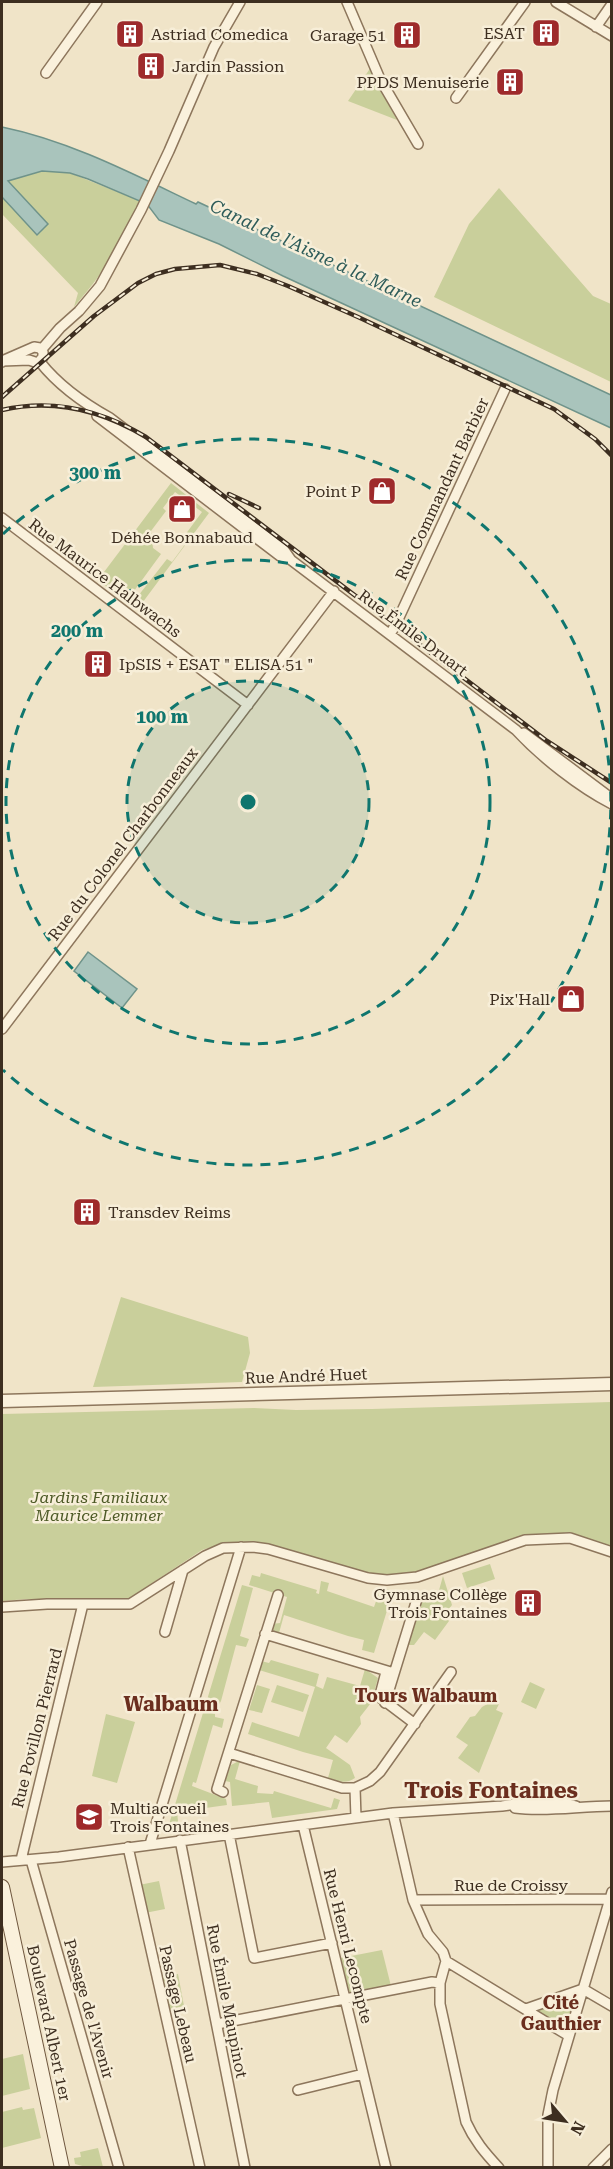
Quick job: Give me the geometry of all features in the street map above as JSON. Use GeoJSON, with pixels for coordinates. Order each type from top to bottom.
{"type":"FeatureCollection","features":[{"type":"Feature","properties":{"kind":"main road","name":"Boulevard Albert 1er"},"geometry":{"type":"LineString","coordinates":[[2,1887],[62,2168]]}},
{"type":"Feature","properties":{"kind":"street"},"geometry":{"type":"LineString","coordinates":[[46,73],[97,2]]}},
{"type":"Feature","properties":{"kind":"street"},"geometry":{"type":"LineString","coordinates":[[29,355],[33,362],[40,362],[43,357],[42,349],[100,286],[141,210],[198,88],[214,47],[240,2]]}},
{"type":"Feature","properties":{"kind":"street"},"geometry":{"type":"LineString","coordinates":[[347,2],[380,79],[418,144]]}},
{"type":"Feature","properties":{"kind":"street"},"geometry":{"type":"LineString","coordinates":[[456,98],[525,2]]}},
{"type":"Feature","properties":{"kind":"street"},"geometry":{"type":"LineString","coordinates":[[556,2],[612,36]]}},
{"type":"Feature","properties":{"kind":"street"},"geometry":{"type":"LineString","coordinates":[[596,27],[612,4]]}},
{"type":"Feature","properties":{"kind":"street"},"geometry":{"type":"LineString","coordinates":[[2,362],[29,355],[36,346],[42,349]]}},
{"type":"Feature","properties":{"kind":"street","name":"Rue Émile Druart"},"geometry":{"type":"LineString","coordinates":[[40,362],[53,378],[92,412],[280,556],[291,560],[334,591],[516,730],[531,746],[577,782],[612,804]]}},
{"type":"Feature","properties":{"kind":"street","name":"Rue Commandant Barbier"},"geometry":{"type":"LineString","coordinates":[[390,634],[505,389]]}},
{"type":"Feature","properties":{"kind":"street","name":"Rue Maurice Halbwachs"},"geometry":{"type":"LineString","coordinates":[[2,519],[248,705]]}},
{"type":"Feature","properties":{"kind":"street","name":"Rue du Colonel Charbonneaux"},"geometry":{"type":"LineString","coordinates":[[2,1029],[334,591]]}},
{"type":"Feature","properties":{"kind":"street","name":"Rue Émile Druart"},"geometry":{"type":"LineString","coordinates":[[516,730],[525,733],[612,799]]}},
{"type":"Feature","properties":{"kind":"street","name":"Rue André Huet"},"geometry":{"type":"LineString","coordinates":[[2,1401],[612,1384]]}},
{"type":"Feature","properties":{"kind":"street"},"geometry":{"type":"LineString","coordinates":[[2,1607],[47,1604],[130,1604],[209,1554],[223,1548],[268,1549],[368,1578],[387,1580],[417,1576],[525,1540],[570,1538],[612,1552]]}},
{"type":"Feature","properties":{"kind":"street"},"geometry":{"type":"LineString","coordinates":[[150,1844],[241,1547]]}},
{"type":"Feature","properties":{"kind":"street"},"geometry":{"type":"LineString","coordinates":[[165,1632],[183,1570]]}},
{"type":"Feature","properties":{"kind":"street"},"geometry":{"type":"LineString","coordinates":[[223,1792],[217,1789],[278,1595]]}},
{"type":"Feature","properties":{"kind":"street"},"geometry":{"type":"LineString","coordinates":[[415,1724],[385,1703],[390,1672],[417,1599]]}},
{"type":"Feature","properties":{"kind":"street","name":"Rue Povillon Pierrard"},"geometry":{"type":"LineString","coordinates":[[26,1860],[83,1604]]}},
{"type":"Feature","properties":{"kind":"street"},"geometry":{"type":"LineString","coordinates":[[265,1634],[390,1672]]}},
{"type":"Feature","properties":{"kind":"street"},"geometry":{"type":"LineString","coordinates":[[229,1753],[342,1788],[355,1788],[370,1781],[381,1772],[451,1672]]}},
{"type":"Feature","properties":{"kind":"street"},"geometry":{"type":"LineString","coordinates":[[355,1788],[357,1818]]}},
{"type":"Feature","properties":{"kind":"street"},"geometry":{"type":"LineString","coordinates":[[2,1862],[393,1813],[502,1806],[538,1801],[561,1802],[576,1806],[612,1806]]}},
{"type":"Feature","properties":{"kind":"street"},"geometry":{"type":"LineString","coordinates":[[393,1813],[413,1900],[428,1934],[446,1961],[569,2036]]}},
{"type":"Feature","properties":{"kind":"street","name":"Rue Henri Lecompte"},"geometry":{"type":"LineString","coordinates":[[303,1825],[386,2168]]}},
{"type":"Feature","properties":{"kind":"street"},"geometry":{"type":"LineString","coordinates":[[230,1834],[254,1958],[332,1943]]}},
{"type":"Feature","properties":{"kind":"street","name":"Rue Émile Maupinot"},"geometry":{"type":"LineString","coordinates":[[180,1840],[245,2168]]}},
{"type":"Feature","properties":{"kind":"street","name":"Passage Lebeau"},"geometry":{"type":"LineString","coordinates":[[128,1847],[200,2168]]}},
{"type":"Feature","properties":{"kind":"street","name":"Passage de l'Avenir"},"geometry":{"type":"LineString","coordinates":[[26,1860],[119,2168]]}},
{"type":"Feature","properties":{"kind":"street"},"geometry":{"type":"LineString","coordinates":[[548,2168],[549,2106],[610,1896]]}},
{"type":"Feature","properties":{"kind":"street","name":"Rue de Croissy"},"geometry":{"type":"LineString","coordinates":[[413,1900],[610,1896]]}},
{"type":"Feature","properties":{"kind":"street"},"geometry":{"type":"LineString","coordinates":[[446,1961],[440,1983],[440,2004],[466,2122],[478,2144],[499,2168]]}},
{"type":"Feature","properties":{"kind":"street"},"geometry":{"type":"LineString","coordinates":[[217,2024],[432,1982],[440,1983]]}},
{"type":"Feature","properties":{"kind":"street"},"geometry":{"type":"LineString","coordinates":[[526,2009],[583,1989],[612,2006]]}},
{"type":"Feature","properties":{"kind":"street"},"geometry":{"type":"LineString","coordinates":[[298,2090],[363,2074]]}},
{"type":"Feature","properties":{"kind":"street"},"geometry":{"type":"LineString","coordinates":[[593,2168],[612,2149]]}},
{"type":"Feature","properties":{"kind":"green space"},"geometry":{"type":"Polygon","coordinates":[[[371,67],[381,91],[397,120],[348,101],[371,67]]]}},
{"type":"Feature","properties":{"kind":"green space"},"geometry":{"type":"Polygon","coordinates":[[[42,171],[70,173],[140,201],[110,259],[74,307],[78,293],[2,214],[2,197],[37,234],[48,224],[7,181],[42,171]]]}},
{"type":"Feature","properties":{"kind":"green space"},"geometry":{"type":"Polygon","coordinates":[[[499,188],[593,296],[611,304],[611,382],[434,297],[469,224],[499,188]]]}},
{"type":"Feature","properties":{"kind":"green space"},"geometry":{"type":"Polygon","coordinates":[[[171,483],[209,513],[137,610],[131,605],[167,559],[172,562],[189,539],[185,535],[202,512],[175,492],[163,508],[166,511],[151,531],[153,548],[161,554],[126,602],[98,580],[171,483]]]}},
{"type":"Feature","properties":{"kind":"green space"},"geometry":{"type":"Polygon","coordinates":[[[121,1297],[248,1337],[250,1353],[242,1382],[93,1387],[121,1297]]]}},
{"type":"Feature","properties":{"kind":"green space","name":"Jardins Familiaux Maurice Lemmer"},"geometry":{"type":"Polygon","coordinates":[[[611,1402],[611,1548],[570,1532],[512,1541],[409,1575],[382,1577],[250,1543],[221,1544],[202,1550],[125,1601],[27,1599],[2,1601],[2,1414],[254,1408],[372,1409],[611,1402]]]}},
{"type":"Feature","properties":{"kind":"green space"},"geometry":{"type":"Polygon","coordinates":[[[490,1564],[495,1579],[467,1588],[462,1573],[490,1564]]]}},
{"type":"Feature","properties":{"kind":"green space"},"geometry":{"type":"Polygon","coordinates":[[[261,1573],[317,1590],[316,1593],[319,1594],[321,1581],[329,1583],[327,1591],[374,1607],[381,1587],[393,1591],[374,1653],[362,1650],[364,1640],[284,1615],[279,1633],[275,1633],[272,1624],[280,1623],[287,1597],[249,1585],[252,1575],[260,1577],[261,1573]]]}},
{"type":"Feature","properties":{"kind":"green space"},"geometry":{"type":"Polygon","coordinates":[[[443,1576],[452,1605],[446,1613],[449,1621],[435,1640],[424,1632],[414,1645],[405,1645],[420,1599],[423,1597],[436,1601],[443,1576]]]}},
{"type":"Feature","properties":{"kind":"green space"},"geometry":{"type":"Polygon","coordinates":[[[242,1585],[253,1588],[240,1636],[249,1639],[246,1647],[236,1645],[221,1701],[217,1708],[213,1707],[211,1713],[215,1714],[215,1717],[224,1719],[222,1728],[213,1725],[196,1783],[193,1782],[192,1786],[226,1799],[227,1805],[177,1812],[179,1830],[167,1831],[242,1585]]]}},
{"type":"Feature","properties":{"kind":"green space"},"geometry":{"type":"Polygon","coordinates":[[[271,1660],[319,1674],[316,1686],[323,1689],[327,1677],[360,1686],[365,1669],[378,1678],[374,1699],[360,1717],[361,1724],[347,1743],[335,1735],[326,1748],[350,1765],[355,1778],[342,1782],[335,1781],[328,1778],[333,1760],[248,1734],[252,1722],[299,1737],[315,1687],[259,1670],[261,1661],[269,1663],[271,1660]]]}},
{"type":"Feature","properties":{"kind":"green space"},"geometry":{"type":"Polygon","coordinates":[[[530,1682],[545,1689],[536,1709],[521,1702],[530,1682]]]}},
{"type":"Feature","properties":{"kind":"green space"},"geometry":{"type":"Polygon","coordinates":[[[257,1685],[270,1689],[262,1713],[249,1710],[257,1685]]]}},
{"type":"Feature","properties":{"kind":"green space"},"geometry":{"type":"Polygon","coordinates":[[[277,1685],[309,1695],[303,1712],[271,1702],[277,1685]]]}},
{"type":"Feature","properties":{"kind":"green space"},"geometry":{"type":"Polygon","coordinates":[[[491,1702],[499,1704],[496,1710],[503,1713],[479,1773],[458,1758],[468,1745],[456,1737],[470,1717],[475,1716],[482,1707],[491,1702]]]}},
{"type":"Feature","properties":{"kind":"green space"},"geometry":{"type":"Polygon","coordinates":[[[106,1714],[135,1722],[117,1783],[92,1776],[106,1714]]]}},
{"type":"Feature","properties":{"kind":"green space"},"geometry":{"type":"Polygon","coordinates":[[[240,1761],[235,1779],[258,1786],[257,1793],[273,1794],[274,1791],[331,1808],[334,1798],[340,1800],[337,1809],[272,1818],[269,1802],[232,1806],[230,1782],[225,1781],[231,1765],[240,1761]]]}},
{"type":"Feature","properties":{"kind":"green space"},"geometry":{"type":"Polygon","coordinates":[[[159,1881],[165,1909],[145,1913],[139,1885],[159,1881]]]}},
{"type":"Feature","properties":{"kind":"green space"},"geometry":{"type":"Polygon","coordinates":[[[382,1950],[391,1986],[352,1993],[348,1991],[341,1958],[382,1950]]]}},
{"type":"Feature","properties":{"kind":"green space"},"geometry":{"type":"Polygon","coordinates":[[[178,1974],[184,2006],[165,2010],[159,1977],[178,1974]]]}},
{"type":"Feature","properties":{"kind":"green space"},"geometry":{"type":"Polygon","coordinates":[[[579,1994],[567,2030],[535,2010],[579,1994]]]}},
{"type":"Feature","properties":{"kind":"green space"},"geometry":{"type":"Polygon","coordinates":[[[23,2054],[30,2089],[2,2096],[2,2059],[23,2054]]]}},
{"type":"Feature","properties":{"kind":"green space"},"geometry":{"type":"Polygon","coordinates":[[[22,2107],[23,2110],[34,2108],[41,2138],[2,2148],[2,2112],[22,2107]]]}},
{"type":"Feature","properties":{"kind":"green space"},"geometry":{"type":"Polygon","coordinates":[[[98,2148],[103,2167],[86,2167],[75,2164],[74,2158],[81,2157],[80,2152],[98,2148]]]}},
{"type":"Feature","properties":{"kind":"water"},"geometry":{"type":"Polygon","coordinates":[[[2,127],[77,150],[196,204],[198,202],[611,395],[611,428],[219,244],[159,220],[147,204],[88,179],[70,173],[42,171],[8,181],[48,224],[37,235],[2,197],[2,127]]]}},
{"type":"Feature","properties":{"kind":"water"},"geometry":{"type":"Polygon","coordinates":[[[88,952],[137,989],[122,1008],[74,971],[88,952]]]}},
{"type":"Feature","properties":{"kind":"railway"},"geometry":{"type":"LineString","coordinates":[[2,397],[94,316],[138,283],[156,274],[175,269],[220,265],[257,274],[288,286],[554,409],[595,439],[612,456]]}},
{"type":"Feature","properties":{"kind":"railway"},"geometry":{"type":"LineString","coordinates":[[2,410],[40,405],[77,409],[112,420],[146,437],[547,741],[612,783]]}},
{"type":"Feature","properties":{"kind":"railway"},"geometry":{"type":"LineString","coordinates":[[229,494],[259,508]]}},
{"type":"Feature","properties":{"kind":"place","name":"ESAT"},"geometry":{"type":"Point","coordinates":[546,33]}},
{"type":"Feature","properties":{"kind":"place","name":"Astriad Comedica"},"geometry":{"type":"Point","coordinates":[130,34]}},
{"type":"Feature","properties":{"kind":"place","name":"Garage 51"},"geometry":{"type":"Point","coordinates":[407,35]}},
{"type":"Feature","properties":{"kind":"place","name":"Jardin Passion"},"geometry":{"type":"Point","coordinates":[151,66]}},
{"type":"Feature","properties":{"kind":"place","name":"PPDS Menuiserie"},"geometry":{"type":"Point","coordinates":[510,82]}},
{"type":"Feature","properties":{"kind":"place","name":"Point P"},"geometry":{"type":"Point","coordinates":[382,491]}},
{"type":"Feature","properties":{"kind":"place","name":"Déhée Bonnabaud"},"geometry":{"type":"Point","coordinates":[182,509]}},
{"type":"Feature","properties":{"kind":"place","name":"IpSIS + ESAT \" ELISA 51 \""},"geometry":{"type":"Point","coordinates":[98,664]}},
{"type":"Feature","properties":{"kind":"place","name":"Pix'Hall"},"geometry":{"type":"Point","coordinates":[571,999]}},
{"type":"Feature","properties":{"kind":"place","name":"Transdev Reims"},"geometry":{"type":"Point","coordinates":[87,1212]}},
{"type":"Feature","properties":{"kind":"place","name":"Gymnase Collège Trois Fontaines"},"geometry":{"type":"Point","coordinates":[528,1603]}},
{"type":"Feature","properties":{"kind":"place","name":"Multiaccueil Trois Fontaines"},"geometry":{"type":"Point","coordinates":[89,1817]}},
{"type":"Feature","properties":{"kind":"district","name":"Tours Walbaum"},"geometry":{"type":"Point","coordinates":[426,1695]}},
{"type":"Feature","properties":{"kind":"district","name":"Walbaum"},"geometry":{"type":"Point","coordinates":[171,1704]}},
{"type":"Feature","properties":{"kind":"district","name":"Trois Fontaines"},"geometry":{"type":"Point","coordinates":[491,1790]}},
{"type":"Feature","properties":{"kind":"district","name":"Cité Gauthier"},"geometry":{"type":"Point","coordinates":[561,2012]}},
{"type":"Feature","properties":{"kind":"water label","name":"Canal de l'Aisne à la Marne"},"geometry":{"type":"Point","coordinates":[316,253]}}]}
